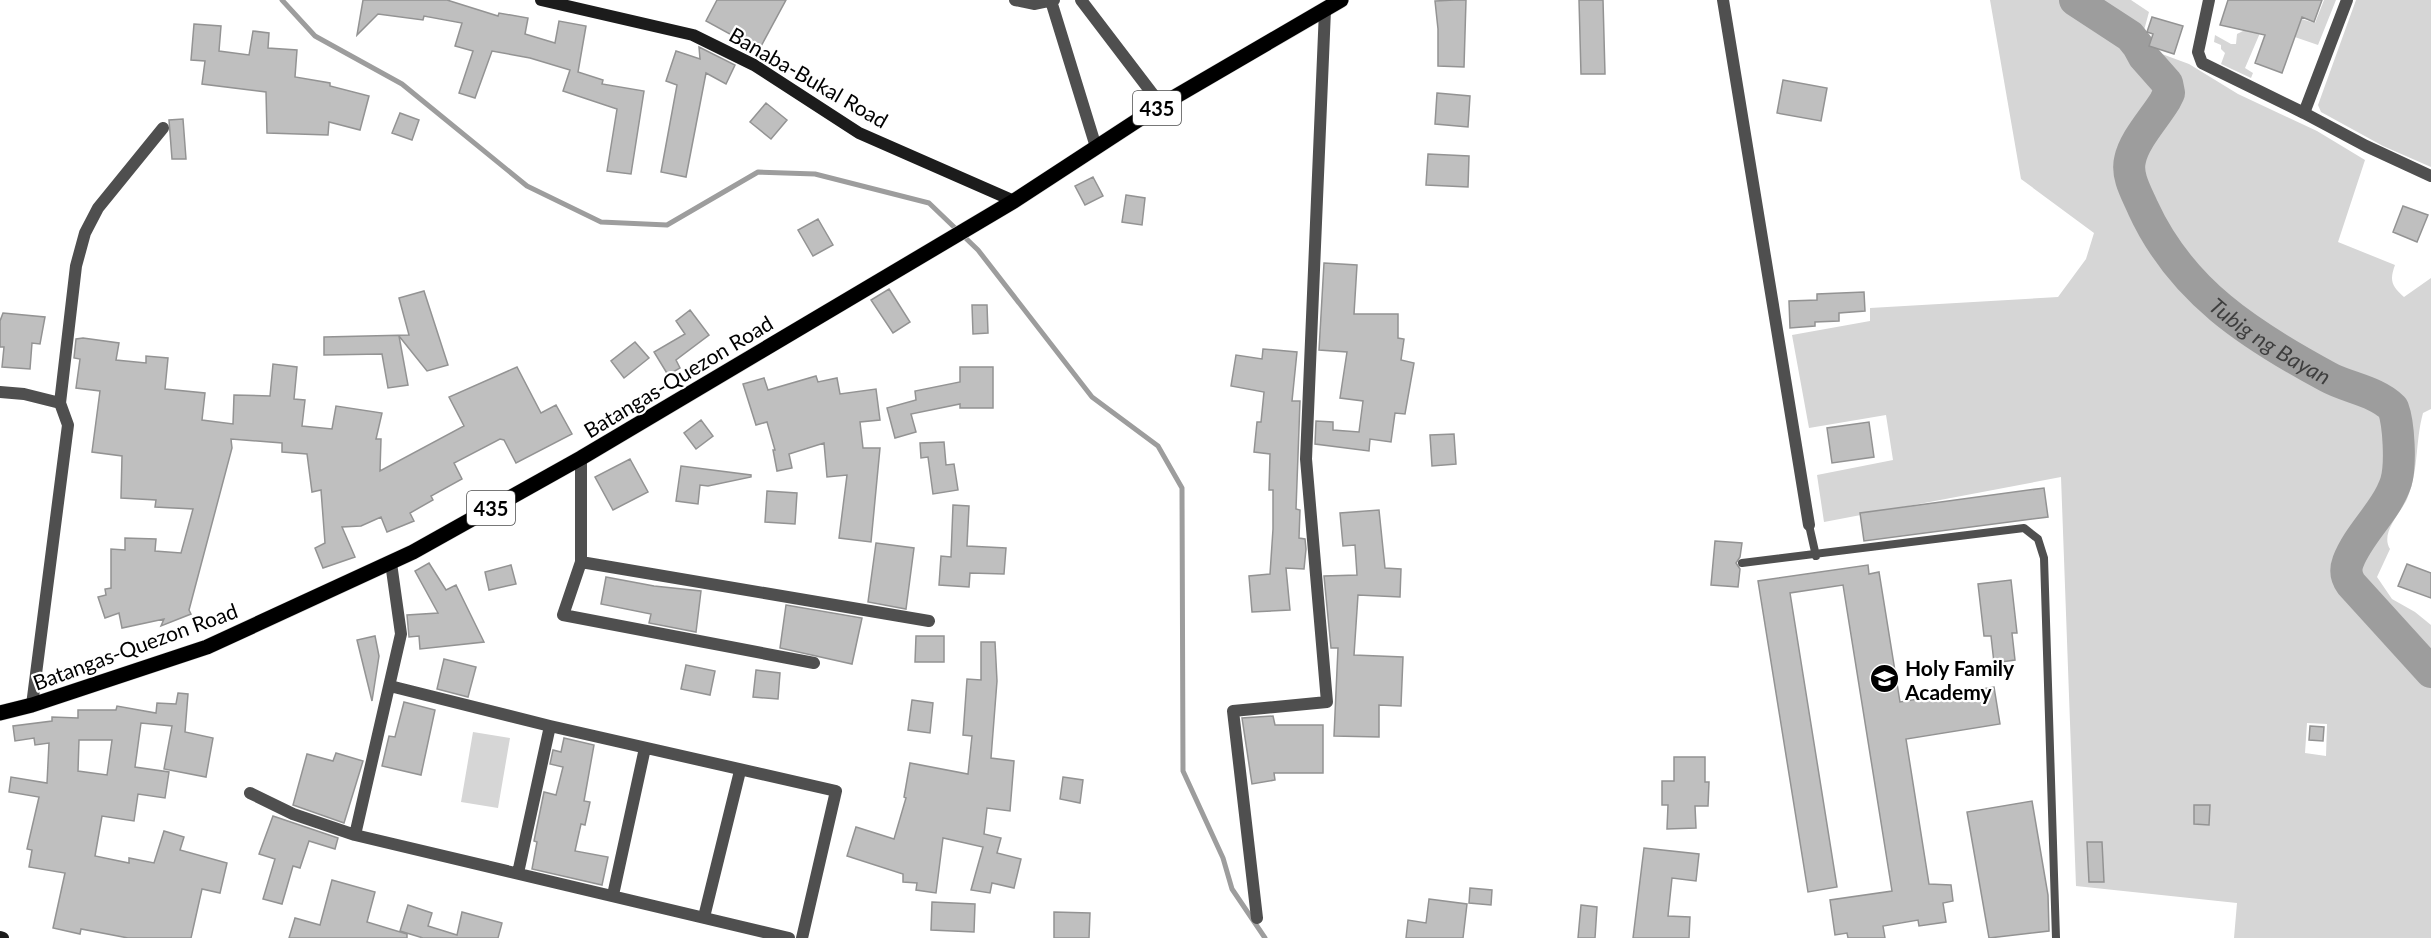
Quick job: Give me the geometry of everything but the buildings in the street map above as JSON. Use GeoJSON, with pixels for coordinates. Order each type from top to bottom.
{"type":"FeatureCollection","features":[{"type":"Feature","properties":{"kind":"main road","name":"Batangas-Quezon Road"},"geometry":{"type":"LineString","coordinates":[[0,713],[32,705],[207,647],[391,563],[581,458],[1014,201],[1161,105],[1341,0]]}},
{"type":"Feature","properties":{"kind":"street","name":"Banaba-Bukal Road"},"geometry":{"type":"LineString","coordinates":[[541,0],[703,39],[754,65],[859,133],[1014,201]]}},
{"type":"Feature","properties":{"kind":"street"},"geometry":{"type":"LineString","coordinates":[[1015,0],[1035,4],[1052,1],[1096,147]]}},
{"type":"Feature","properties":{"kind":"street"},"geometry":{"type":"LineString","coordinates":[[1081,0],[1161,105]]}},
{"type":"Feature","properties":{"kind":"street"},"geometry":{"type":"LineString","coordinates":[[1723,0],[1809,525]]}},
{"type":"Feature","properties":{"kind":"street"},"geometry":{"type":"LineString","coordinates":[[2210,0],[2198,52],[2202,63],[2366,146],[2431,176]]}},
{"type":"Feature","properties":{"kind":"street"},"geometry":{"type":"LineString","coordinates":[[2304,113],[2347,0]]}},
{"type":"Feature","properties":{"kind":"street"},"geometry":{"type":"LineString","coordinates":[[1257,918],[1233,711],[1327,702],[1306,459],[1325,10]]}},
{"type":"Feature","properties":{"kind":"street"},"geometry":{"type":"LineString","coordinates":[[32,705],[68,425],[60,404],[76,266],[85,233],[98,208],[163,128]]}},
{"type":"Feature","properties":{"kind":"street"},"geometry":{"type":"LineString","coordinates":[[0,392],[24,394],[60,404]]}},
{"type":"Feature","properties":{"kind":"street"},"geometry":{"type":"LineString","coordinates":[[581,458],[581,562],[562,615],[814,663]]}},
{"type":"Feature","properties":{"kind":"street"},"geometry":{"type":"LineString","coordinates":[[581,562],[929,621]]}},
{"type":"Feature","properties":{"kind":"street"},"geometry":{"type":"LineString","coordinates":[[355,835],[401,633],[391,563]]}},
{"type":"Feature","properties":{"kind":"street"},"geometry":{"type":"LineString","coordinates":[[390,686],[740,771],[836,791],[802,938]]}},
{"type":"Feature","properties":{"kind":"street"},"geometry":{"type":"LineString","coordinates":[[518,873],[550,726]]}},
{"type":"Feature","properties":{"kind":"street"},"geometry":{"type":"LineString","coordinates":[[613,895],[645,748]]}},
{"type":"Feature","properties":{"kind":"street"},"geometry":{"type":"LineString","coordinates":[[704,917],[740,771]]}},
{"type":"Feature","properties":{"kind":"street"},"geometry":{"type":"LineString","coordinates":[[250,793],[293,814],[355,835],[789,938]]}},
{"type":"Feature","properties":{"kind":"lane"},"geometry":{"type":"LineString","coordinates":[[1809,525],[1816,556]]}},
{"type":"Feature","properties":{"kind":"lane"},"geometry":{"type":"LineString","coordinates":[[1742,563],[1816,556],[2024,528],[2038,539],[2044,558],[2056,938]]}},
{"type":"Feature","properties":{"kind":"shaded area"},"geometry":{"type":"Polygon","coordinates":[[[1990,0],[2131,0],[2149,12],[2143,34],[2149,36],[2147,46],[2151,50],[2189,64],[2238,94],[2317,131],[2365,160],[2338,242],[2395,265],[2392,275],[2393,283],[2404,297],[2431,278],[2431,409],[2423,413],[2411,488],[2389,530],[2387,537],[2390,549],[2377,577],[2392,599],[2415,612],[2431,625],[2431,938],[2234,938],[2237,903],[2076,886],[2061,477],[1824,522],[1817,475],[1893,460],[1886,415],[1809,428],[1792,335],[1870,321],[1870,308],[2058,297],[2086,259],[2094,233],[2021,179],[1990,0]],[[2307,723],[2305,753],[2326,756],[2327,724],[2307,723]]]}},
{"type":"Feature","properties":{"kind":"shaded area"},"geometry":{"type":"Polygon","coordinates":[[[2324,0],[2336,0],[2318,45],[2286,34],[2291,16],[2315,23],[2324,0]]]}},
{"type":"Feature","properties":{"kind":"shaded area"},"geometry":{"type":"Polygon","coordinates":[[[2356,0],[2431,0],[2431,167],[2383,146],[2321,112],[2318,105],[2356,0]]]}},
{"type":"Feature","properties":{"kind":"shaded area"},"geometry":{"type":"Polygon","coordinates":[[[2246,20],[2260,33],[2245,68],[2253,73],[2251,78],[2221,64],[2225,53],[2221,45],[2214,42],[2215,35],[2231,44],[2236,44],[2237,34],[2243,31],[2246,20]]]}},
{"type":"Feature","properties":{"kind":"shaded area"},"geometry":{"type":"Polygon","coordinates":[[[473,732],[510,738],[498,808],[461,802],[473,732]]]}},
{"type":"Feature","properties":{"kind":"waterway"},"geometry":{"type":"LineString","coordinates":[[282,0],[315,36],[402,84],[527,186],[601,222],[667,225],[758,172],[815,174],[929,203],[978,250],[1092,397],[1158,446],[1182,488],[1183,771],[1223,858],[1232,889],[1265,938]]}},
{"type":"Feature","properties":{"kind":"waterway","name":"Tubig ng Bayan"},"geometry":{"type":"LineString","coordinates":[[2075,0],[2130,36],[2144,57],[2167,83],[2169,93],[2132,152],[2129,166],[2133,185],[2143,208],[2177,264],[2220,308],[2245,327],[2328,377],[2370,394],[2393,408],[2399,445],[2396,482],[2386,503],[2353,551],[2346,573],[2351,584],[2431,672]]}},
{"type":"Feature","properties":{"kind":"place","name":"Holy Family Academy"},"geometry":{"type":"Point","coordinates":[1884,679]}}]}
